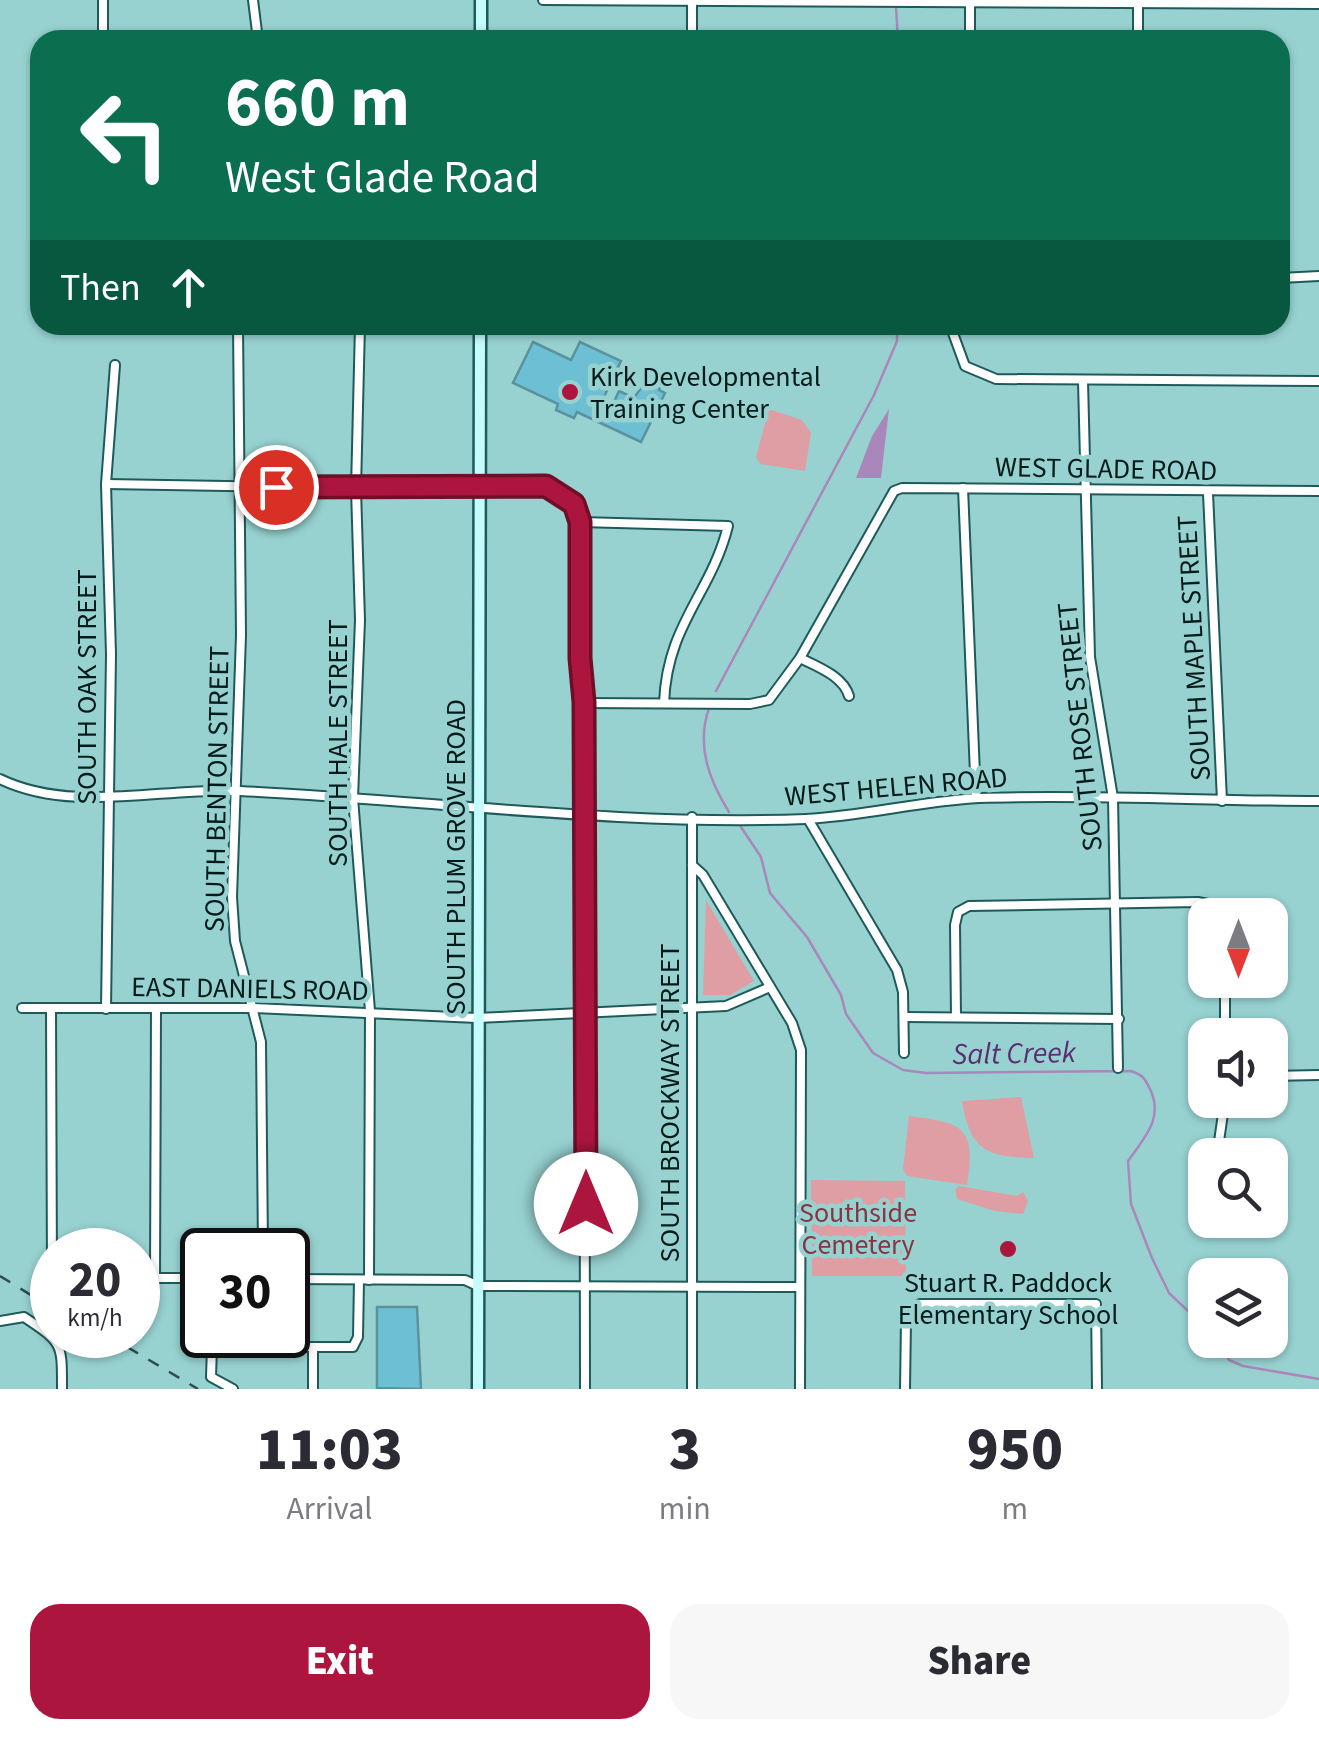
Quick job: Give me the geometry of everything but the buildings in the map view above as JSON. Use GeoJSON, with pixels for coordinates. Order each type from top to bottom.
{"type":"FeatureCollection","features":[{"type":"Feature","properties":{"kind":"main road"},"geometry":{"type":"LineString","coordinates":[[481,0],[481,30]]}},
{"type":"Feature","properties":{"kind":"main road","name":"SOUTH PLUM GROVE ROAD"},"geometry":{"type":"LineString","coordinates":[[478,1389],[480,335]]}},
{"type":"Feature","properties":{"kind":"street"},"geometry":{"type":"LineString","coordinates":[[103,0],[103,30]]}},
{"type":"Feature","properties":{"kind":"street"},"geometry":{"type":"LineString","coordinates":[[253,0],[257,30]]}},
{"type":"Feature","properties":{"kind":"street"},"geometry":{"type":"LineString","coordinates":[[543,0],[1319,4]]}},
{"type":"Feature","properties":{"kind":"street"},"geometry":{"type":"LineString","coordinates":[[692,1],[692,30]]}},
{"type":"Feature","properties":{"kind":"street"},"geometry":{"type":"LineString","coordinates":[[970,2],[970,30]]}},
{"type":"Feature","properties":{"kind":"street"},"geometry":{"type":"LineString","coordinates":[[1138,3],[1138,30]]}},
{"type":"Feature","properties":{"kind":"street"},"geometry":{"type":"LineString","coordinates":[[1290,277],[1319,276]]}},
{"type":"Feature","properties":{"kind":"street","name":"SOUTH BENTON STREET"},"geometry":{"type":"LineString","coordinates":[[238,335],[236,486],[241,635],[234,791],[234,922],[254,1008],[262,1070],[262,1228]]}},
{"type":"Feature","properties":{"kind":"street","name":"SOUTH HALE STREET"},"geometry":{"type":"LineString","coordinates":[[360,335],[356,489],[360,620],[354,798],[370,1011],[370,1280]]}},
{"type":"Feature","properties":{"kind":"street"},"geometry":{"type":"LineString","coordinates":[[952,335],[961,370],[996,379],[1319,381]]}},
{"type":"Feature","properties":{"kind":"street","name":"SOUTH OAK STREET"},"geometry":{"type":"LineString","coordinates":[[106,1009],[112,654],[106,484],[115,365]]}},
{"type":"Feature","properties":{"kind":"street","name":"SOUTH ROSE STREET"},"geometry":{"type":"LineString","coordinates":[[1083,381],[1082,492],[1090,657],[1114,798],[1119,903],[1118,1068]]}},
{"type":"Feature","properties":{"kind":"street"},"geometry":{"type":"LineString","coordinates":[[106,484],[479,490],[513,485],[562,492],[574,504],[580,522],[580,658],[584,702],[585,1389]]}},
{"type":"Feature","properties":{"kind":"street"},"geometry":{"type":"LineString","coordinates":[[963,488],[976,798]]}},
{"type":"Feature","properties":{"kind":"street","name":"WEST GLADE ROAD"},"geometry":{"type":"LineString","coordinates":[[800,658],[894,491],[1319,491]]}},
{"type":"Feature","properties":{"kind":"street","name":"SOUTH MAPLE STREET"},"geometry":{"type":"LineString","coordinates":[[1208,492],[1222,801]]}},
{"type":"Feature","properties":{"kind":"street"},"geometry":{"type":"LineString","coordinates":[[580,522],[728,526],[724,544],[676,633],[668,658],[664,702]]}},
{"type":"Feature","properties":{"kind":"street"},"geometry":{"type":"LineString","coordinates":[[584,702],[750,704],[769,700],[800,658],[830,674],[846,687],[849,696]]}},
{"type":"Feature","properties":{"kind":"street","name":"WEST HELEN ROAD"},"geometry":{"type":"LineString","coordinates":[[0,779],[41,792],[108,795],[234,791],[477,810],[692,817],[808,818],[976,798],[1319,801]]}},
{"type":"Feature","properties":{"kind":"street","name":"SOUTH BROCKWAY STREET"},"geometry":{"type":"LineString","coordinates":[[692,817],[692,1389]]}},
{"type":"Feature","properties":{"kind":"street"},"geometry":{"type":"LineString","coordinates":[[808,818],[897,970],[904,1017],[904,1053]]}},
{"type":"Feature","properties":{"kind":"street"},"geometry":{"type":"LineString","coordinates":[[691,864],[703,875],[770,987],[798,1036],[801,1050],[800,1389]]}},
{"type":"Feature","properties":{"kind":"street"},"geometry":{"type":"LineString","coordinates":[[956,1017],[958,912],[969,906],[1188,902]]}},
{"type":"Feature","properties":{"kind":"street","name":"EAST DANIELS ROAD"},"geometry":{"type":"LineString","coordinates":[[22,1008],[254,1008],[477,1018],[736,1004],[770,987]]}},
{"type":"Feature","properties":{"kind":"street"},"geometry":{"type":"LineString","coordinates":[[50,1008],[51,1228]]}},
{"type":"Feature","properties":{"kind":"street"},"geometry":{"type":"LineString","coordinates":[[155,1228],[156,1009]]}},
{"type":"Feature","properties":{"kind":"street"},"geometry":{"type":"LineString","coordinates":[[904,1017],[1119,1019]]}},
{"type":"Feature","properties":{"kind":"street"},"geometry":{"type":"LineString","coordinates":[[1288,1076],[1319,1076]]}},
{"type":"Feature","properties":{"kind":"street"},"geometry":{"type":"LineString","coordinates":[[310,1279],[465,1280],[478,1286],[800,1287]]}},
{"type":"Feature","properties":{"kind":"street"},"geometry":{"type":"LineString","coordinates":[[233,1389],[211,1377],[212,1347],[348,1348],[356,1343],[358,1280]]}},
{"type":"Feature","properties":{"kind":"street"},"geometry":{"type":"LineString","coordinates":[[905,1389],[910,1310],[920,1304],[1096,1304],[1097,1389]]}},
{"type":"Feature","properties":{"kind":"street"},"geometry":{"type":"LineString","coordinates":[[0,1322],[6,1317],[24,1317],[58,1339],[62,1350],[62,1389]]}},
{"type":"Feature","properties":{"kind":"street"},"geometry":{"type":"LineString","coordinates":[[312,1348],[313,1389]]}},
{"type":"Feature","properties":{"kind":"green space"},"geometry":{"type":"Polygon","coordinates":[[[769,409],[802,420],[811,433],[805,471],[760,464],[756,457],[769,409]]]}},
{"type":"Feature","properties":{"kind":"green space"},"geometry":{"type":"Polygon","coordinates":[[[706,900],[754,981],[730,995],[703,995],[706,900]]]}},
{"type":"Feature","properties":{"kind":"green space"},"geometry":{"type":"Polygon","coordinates":[[[1021,1097],[1034,1158],[1004,1156],[983,1148],[970,1131],[962,1101],[1021,1097]]]}},
{"type":"Feature","properties":{"kind":"green space"},"geometry":{"type":"Polygon","coordinates":[[[909,1116],[943,1122],[962,1131],[969,1151],[967,1185],[907,1176],[903,1169],[909,1116]]]}},
{"type":"Feature","properties":{"kind":"green space","name":"Southside Cemetery"},"geometry":{"type":"Polygon","coordinates":[[[811,1180],[905,1181],[906,1276],[812,1276],[811,1180]]]}},
{"type":"Feature","properties":{"kind":"green space"},"geometry":{"type":"Polygon","coordinates":[[[959,1186],[1017,1196],[1023,1192],[1028,1201],[1023,1214],[995,1211],[957,1199],[955,1189],[959,1186]]]}},
{"type":"Feature","properties":{"kind":"shaded area"},"geometry":{"type":"Polygon","coordinates":[[[889,409],[881,478],[856,478],[872,436],[889,409]]]}},
{"type":"Feature","properties":{"kind":"waterway","name":"Salt Creek"},"geometry":{"type":"LineString","coordinates":[[896,7],[897,30]]}},
{"type":"Feature","properties":{"kind":"waterway","name":"Salt Creek"},"geometry":{"type":"LineString","coordinates":[[716,691],[874,395],[897,335]]}},
{"type":"Feature","properties":{"kind":"waterway","name":"Salt Creek"},"geometry":{"type":"LineString","coordinates":[[709,708],[704,749],[716,788],[729,812]]}},
{"type":"Feature","properties":{"kind":"waterway","name":"Salt Creek"},"geometry":{"type":"LineString","coordinates":[[739,824],[761,857],[770,893],[807,937],[841,995],[846,1014],[873,1053],[903,1070],[926,1073],[1131,1071],[1144,1079],[1155,1108],[1151,1126],[1128,1161],[1131,1204],[1169,1293],[1188,1311]]}},
{"type":"Feature","properties":{"kind":"waterway","name":"Salt Creek"},"geometry":{"type":"LineString","coordinates":[[1228,1358],[1243,1366],[1319,1379]]}},
{"type":"Feature","properties":{"kind":"railway"},"geometry":{"type":"LineString","coordinates":[[0,1276],[30,1294]]}},
{"type":"Feature","properties":{"kind":"railway"},"geometry":{"type":"LineString","coordinates":[[146,1358],[198,1389]]}},
{"type":"Feature","properties":{"kind":"place","name":"Kirk Developmental Training Center"},"geometry":{"type":"Point","coordinates":[570,392]}},
{"type":"Feature","properties":{"kind":"place","name":"Stuart R. Paddock Elementary School"},"geometry":{"type":"Point","coordinates":[1008,1249]}},
{"type":"Feature","properties":{"kind":"route"},"geometry":{"type":"LineString","coordinates":[[276,487],[479,490],[497,484],[546,486],[562,492],[574,504],[580,522],[580,658],[584,702],[586,1204]]}}]}
